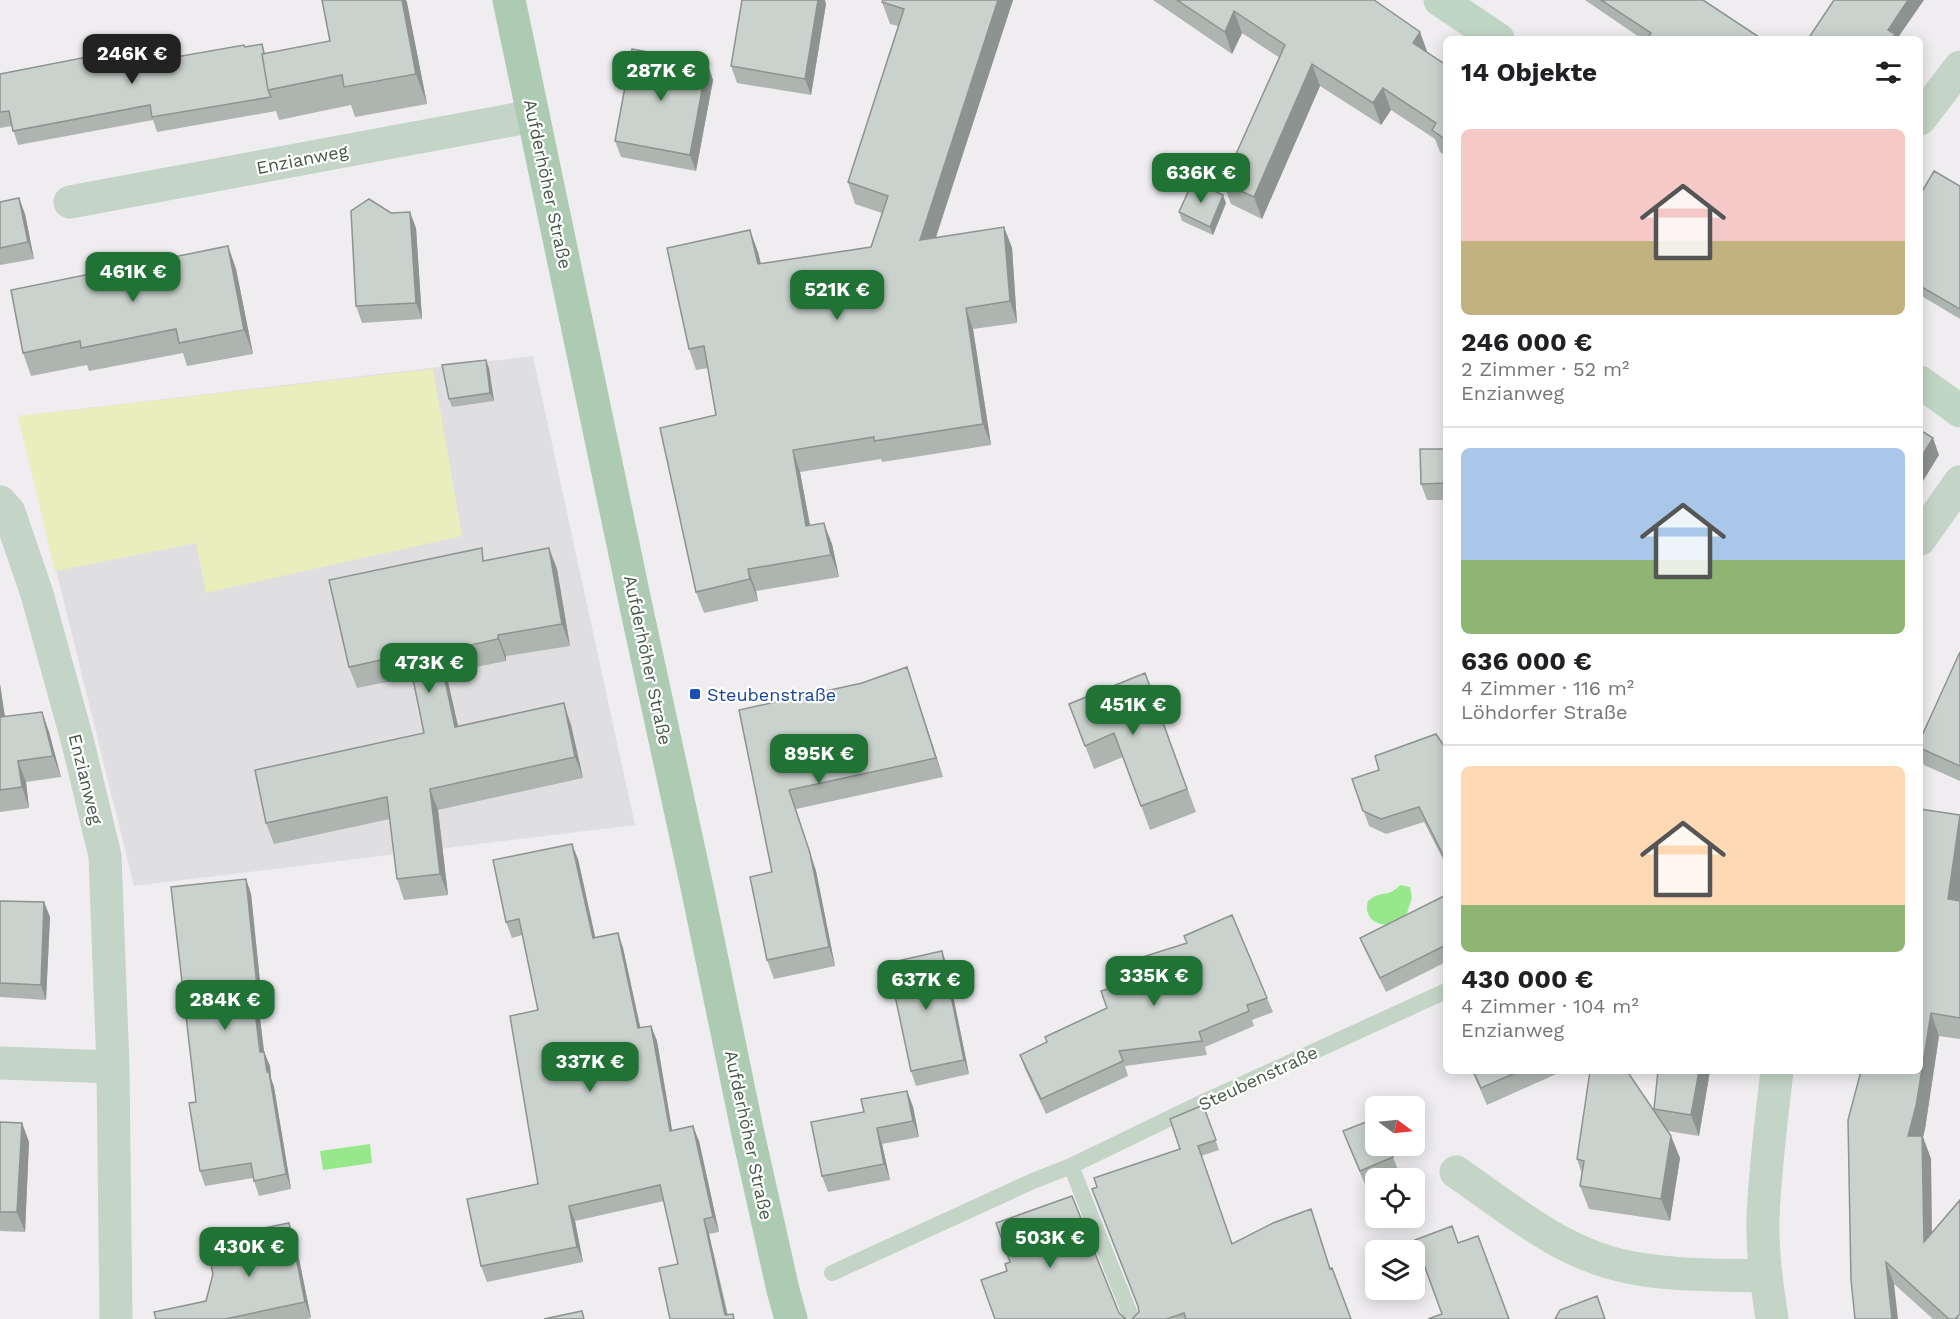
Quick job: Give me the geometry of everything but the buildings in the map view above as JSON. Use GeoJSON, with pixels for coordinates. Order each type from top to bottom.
{"type":"FeatureCollection","features":[{"type":"Feature","properties":{"kind":"main road","name":"Aufderhöher Straße"},"geometry":{"type":"LineString","coordinates":[[508,0],[637,611],[698,887],[747,1129],[791,1319]]}},
{"type":"Feature","properties":{"kind":"main road"},"geometry":{"type":"LineString","coordinates":[[1440,0],[1494,36]]}},
{"type":"Feature","properties":{"kind":"main road"},"geometry":{"type":"LineString","coordinates":[[1923,384],[1960,411]]}},
{"type":"Feature","properties":{"kind":"street"},"geometry":{"type":"LineString","coordinates":[[1923,116],[1960,67]]}},
{"type":"Feature","properties":{"kind":"street","name":"Enzianweg"},"geometry":{"type":"LineString","coordinates":[[70,202],[533,116]]}},
{"type":"Feature","properties":{"kind":"street"},"geometry":{"type":"LineString","coordinates":[[1923,536],[1960,482]]}},
{"type":"Feature","properties":{"kind":"street","name":"Enzianweg"},"geometry":{"type":"LineString","coordinates":[[0,502],[9,512],[37,594],[78,743],[105,856],[113,1067],[116,1319]]}},
{"type":"Feature","properties":{"kind":"street"},"geometry":{"type":"LineString","coordinates":[[0,1063],[113,1067]]}},
{"type":"Feature","properties":{"kind":"street"},"geometry":{"type":"LineString","coordinates":[[1772,1319],[1765,1276],[1763,1220],[1768,1136],[1777,1074]]}},
{"type":"Feature","properties":{"kind":"street"},"geometry":{"type":"LineString","coordinates":[[1456,1172],[1532,1226],[1562,1243],[1600,1259],[1625,1267],[1649,1271],[1765,1276]]}},
{"type":"Feature","properties":{"kind":"lane","name":"Steubenstraße"},"geometry":{"type":"LineString","coordinates":[[832,1273],[1033,1181],[1071,1166],[1443,992]]}},
{"type":"Feature","properties":{"kind":"lane"},"geometry":{"type":"LineString","coordinates":[[1071,1166],[1132,1319]]}},
{"type":"Feature","properties":{"kind":"shaded area"},"geometry":{"type":"Polygon","coordinates":[[[533,356],[635,825],[134,886],[18,416],[533,356]]]}},
{"type":"Feature","properties":{"kind":"shaded area"},"geometry":{"type":"Polygon","coordinates":[[[433,369],[462,536],[206,593],[196,543],[55,571],[18,416],[433,369]]]}},
{"type":"Feature","properties":{"kind":"shaded area"},"geometry":{"type":"Polygon","coordinates":[[[1400,885],[1410,887],[1412,898],[1407,913],[1390,924],[1375,922],[1367,911],[1368,901],[1400,885]]]}},
{"type":"Feature","properties":{"kind":"shaded area"},"geometry":{"type":"Polygon","coordinates":[[[370,1144],[372,1163],[323,1170],[320,1151],[370,1144]]]}},
{"type":"Feature","properties":{"kind":"place","name":"Steubenstraße"},"geometry":{"type":"Point","coordinates":[695,694]}}]}
